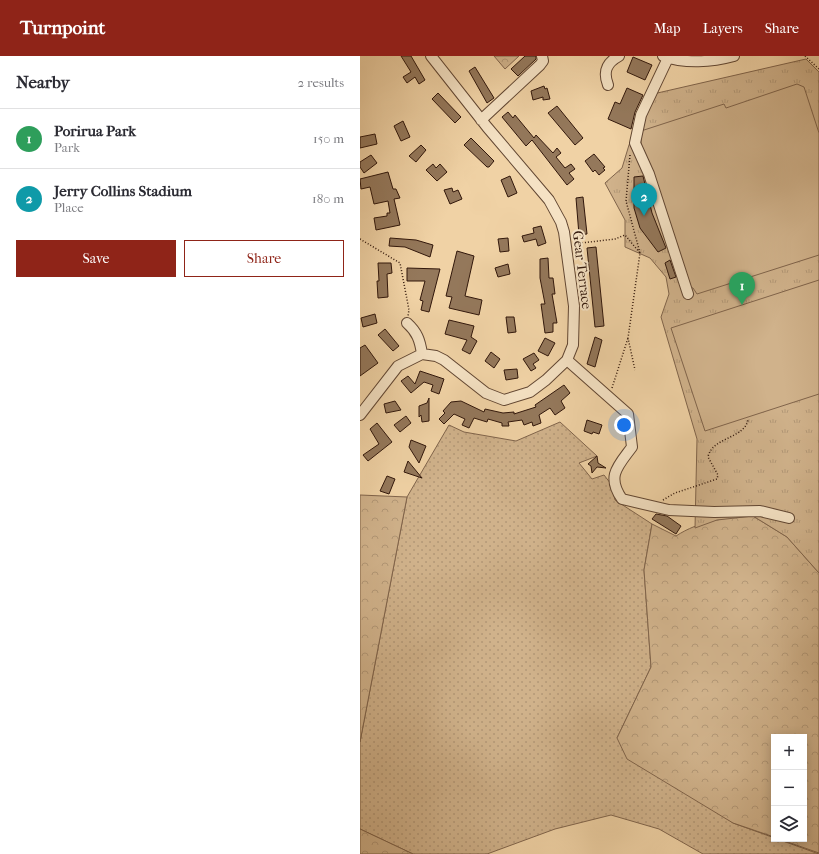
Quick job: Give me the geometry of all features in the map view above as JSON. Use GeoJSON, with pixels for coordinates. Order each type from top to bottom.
{"type":"FeatureCollection","features":[{"type":"Feature","properties":{"kind":"street","name":"Gear Terrace"},"geometry":{"type":"LineString","coordinates":[[422,354],[436,356],[444,360],[486,393],[504,400],[530,392],[546,380],[567,360],[573,345],[574,306],[562,222],[549,200],[481,120],[431,56]]}},
{"type":"Feature","properties":{"kind":"street"},"geometry":{"type":"LineString","coordinates":[[481,120],[540,65],[543,61],[542,56]]}},
{"type":"Feature","properties":{"kind":"street"},"geometry":{"type":"LineString","coordinates":[[608,85],[604,74],[607,66],[619,56]]}},
{"type":"Feature","properties":{"kind":"street"},"geometry":{"type":"LineString","coordinates":[[688,294],[649,174],[635,143],[641,115],[665,57],[678,60],[716,61],[734,56]]}},
{"type":"Feature","properties":{"kind":"street"},"geometry":{"type":"LineString","coordinates":[[360,415],[398,366],[422,354],[420,339],[414,329],[407,323]]}},
{"type":"Feature","properties":{"kind":"street"},"geometry":{"type":"LineString","coordinates":[[567,360],[628,414],[632,447],[615,470],[615,483],[622,499],[652,506],[688,511],[760,511],[789,518]]}},
{"type":"Feature","properties":{"kind":"path"},"geometry":{"type":"LineString","coordinates":[[805,56],[819,69]]}},
{"type":"Feature","properties":{"kind":"path"},"geometry":{"type":"LineString","coordinates":[[609,398],[628,338],[640,253],[626,201],[631,150],[635,143]]}},
{"type":"Feature","properties":{"kind":"path"},"geometry":{"type":"LineString","coordinates":[[566,244],[614,239],[625,235],[640,253]]}},
{"type":"Feature","properties":{"kind":"path"},"geometry":{"type":"LineString","coordinates":[[360,239],[400,263],[409,310],[407,323]]}},
{"type":"Feature","properties":{"kind":"path"},"geometry":{"type":"LineString","coordinates":[[628,338],[635,370]]}},
{"type":"Feature","properties":{"kind":"path"},"geometry":{"type":"LineString","coordinates":[[652,506],[674,493],[717,479],[718,475],[716,470],[708,457],[709,451],[712,447],[740,431],[748,420]]}},
{"type":"Feature","properties":{"kind":"green space"},"geometry":{"type":"Polygon","coordinates":[[[494,56],[519,56],[505,69],[494,56]]]}},
{"type":"Feature","properties":{"kind":"green space"},"geometry":{"type":"Polygon","coordinates":[[[806,59],[819,72],[819,573],[787,537],[753,516],[717,520],[695,528],[697,439],[661,317],[669,294],[666,277],[650,258],[625,247],[625,220],[605,183],[622,168],[629,145],[653,94],[806,59]]]}},
{"type":"Feature","properties":{"kind":"green space"},"geometry":{"type":"Polygon","coordinates":[[[797,84],[804,87],[819,133],[819,255],[697,294],[693,288],[688,287],[641,144],[641,131],[724,104],[726,108],[797,84]]]}},
{"type":"Feature","properties":{"kind":"green space"},"geometry":{"type":"Polygon","coordinates":[[[819,280],[819,394],[705,431],[671,328],[819,280]]]}},
{"type":"Feature","properties":{"kind":"green space"},"geometry":{"type":"Polygon","coordinates":[[[560,422],[597,456],[579,463],[592,479],[604,475],[611,484],[615,500],[652,524],[644,570],[651,667],[617,738],[733,823],[771,837],[771,842],[786,842],[819,854],[703,854],[659,829],[611,815],[555,829],[487,854],[413,854],[360,829],[360,742],[407,497],[449,425],[464,432],[516,441],[560,422]]]}},
{"type":"Feature","properties":{"kind":"green space"},"geometry":{"type":"Polygon","coordinates":[[[360,495],[407,497],[360,742],[360,495]]]}},
{"type":"Feature","properties":{"kind":"green space"},"geometry":{"type":"Polygon","coordinates":[[[753,516],[787,537],[819,573],[819,853],[788,842],[807,842],[807,734],[771,734],[771,836],[733,823],[627,759],[617,738],[651,667],[644,570],[652,524],[676,536],[703,523],[733,517],[753,516]]]}},
{"type":"Feature","properties":{"kind":"green space"},"geometry":{"type":"Polygon","coordinates":[[[360,829],[413,854],[360,854],[360,829]]]}},
{"type":"Feature","properties":{"kind":"building"},"geometry":{"type":"Polygon","coordinates":[[[401,56],[411,56],[425,80],[419,84],[415,77],[407,83],[403,77],[411,72],[401,56]]]}},
{"type":"Feature","properties":{"kind":"building"},"geometry":{"type":"Polygon","coordinates":[[[525,56],[536,56],[536,59],[518,76],[511,69],[525,56]]]}},
{"type":"Feature","properties":{"kind":"building"},"geometry":{"type":"Polygon","coordinates":[[[633,57],[652,65],[645,80],[627,72],[633,57]]]}},
{"type":"Feature","properties":{"kind":"building"},"geometry":{"type":"Polygon","coordinates":[[[475,67],[494,98],[487,103],[469,71],[475,67]]]}},
{"type":"Feature","properties":{"kind":"building"},"geometry":{"type":"Polygon","coordinates":[[[544,86],[545,89],[547,88],[550,99],[543,100],[543,97],[533,100],[531,91],[544,86]]]}},
{"type":"Feature","properties":{"kind":"building"},"geometry":{"type":"Polygon","coordinates":[[[627,88],[643,95],[635,112],[631,129],[608,119],[615,102],[620,104],[627,88]]]}},
{"type":"Feature","properties":{"kind":"building"},"geometry":{"type":"Polygon","coordinates":[[[438,93],[461,117],[455,123],[432,99],[438,93]]]}},
{"type":"Feature","properties":{"kind":"building"},"geometry":{"type":"Polygon","coordinates":[[[557,106],[583,138],[575,145],[548,113],[557,106]]]}},
{"type":"Feature","properties":{"kind":"building"},"geometry":{"type":"Polygon","coordinates":[[[508,112],[513,118],[515,115],[534,138],[536,135],[553,153],[557,148],[561,153],[556,157],[565,168],[571,164],[575,169],[569,173],[574,179],[567,185],[532,140],[526,146],[502,117],[508,112]]]}},
{"type":"Feature","properties":{"kind":"building"},"geometry":{"type":"Polygon","coordinates":[[[403,121],[410,137],[401,141],[394,126],[403,121]]]}},
{"type":"Feature","properties":{"kind":"building"},"geometry":{"type":"Polygon","coordinates":[[[375,134],[377,144],[360,148],[360,137],[375,134]]]}},
{"type":"Feature","properties":{"kind":"building"},"geometry":{"type":"Polygon","coordinates":[[[471,138],[494,161],[489,167],[487,167],[464,145],[471,138]]]}},
{"type":"Feature","properties":{"kind":"building"},"geometry":{"type":"Polygon","coordinates":[[[421,145],[426,150],[416,162],[409,156],[421,145]]]}},
{"type":"Feature","properties":{"kind":"building"},"geometry":{"type":"Polygon","coordinates":[[[594,154],[605,167],[603,168],[605,170],[599,175],[595,170],[593,172],[585,161],[594,154]]]}},
{"type":"Feature","properties":{"kind":"building"},"geometry":{"type":"Polygon","coordinates":[[[371,155],[377,163],[364,173],[360,167],[360,162],[371,155]]]}},
{"type":"Feature","properties":{"kind":"building"},"geometry":{"type":"Polygon","coordinates":[[[433,164],[436,168],[440,164],[447,172],[437,181],[426,170],[433,164]]]}},
{"type":"Feature","properties":{"kind":"building"},"geometry":{"type":"Polygon","coordinates":[[[388,172],[393,189],[396,189],[400,198],[394,199],[400,225],[376,230],[374,218],[387,216],[387,213],[390,213],[388,201],[374,204],[370,187],[361,189],[360,179],[388,172]]]}},
{"type":"Feature","properties":{"kind":"building"},"geometry":{"type":"Polygon","coordinates":[[[510,176],[517,193],[508,197],[501,180],[510,176]]]}},
{"type":"Feature","properties":{"kind":"building"},"geometry":{"type":"Polygon","coordinates":[[[643,176],[652,213],[666,248],[658,252],[640,228],[634,208],[634,177],[643,176]]]}},
{"type":"Feature","properties":{"kind":"building"},"geometry":{"type":"Polygon","coordinates":[[[452,188],[453,192],[458,190],[462,199],[450,204],[444,190],[452,188]]]}},
{"type":"Feature","properties":{"kind":"building"},"geometry":{"type":"Polygon","coordinates":[[[583,197],[587,234],[579,235],[576,198],[583,197]]]}},
{"type":"Feature","properties":{"kind":"building"},"geometry":{"type":"Polygon","coordinates":[[[541,226],[546,243],[538,246],[536,239],[524,242],[522,236],[534,233],[533,228],[541,226]]]}},
{"type":"Feature","properties":{"kind":"building"},"geometry":{"type":"Polygon","coordinates":[[[390,238],[416,240],[433,245],[430,257],[405,247],[389,246],[390,238]]]}},
{"type":"Feature","properties":{"kind":"building"},"geometry":{"type":"Polygon","coordinates":[[[508,238],[509,251],[500,252],[498,239],[508,238]]]}},
{"type":"Feature","properties":{"kind":"building"},"geometry":{"type":"Polygon","coordinates":[[[596,247],[604,326],[595,327],[587,248],[596,247]]]}},
{"type":"Feature","properties":{"kind":"building"},"geometry":{"type":"Polygon","coordinates":[[[457,251],[474,256],[465,296],[482,300],[479,315],[449,308],[452,297],[446,296],[457,251]]]}},
{"type":"Feature","properties":{"kind":"building"},"geometry":{"type":"Polygon","coordinates":[[[548,258],[549,278],[553,278],[555,294],[552,294],[557,323],[553,323],[553,332],[545,333],[541,304],[545,304],[540,278],[540,259],[548,258]]]}},
{"type":"Feature","properties":{"kind":"building"},"geometry":{"type":"Polygon","coordinates":[[[670,260],[676,277],[670,279],[665,263],[670,260]]]}},
{"type":"Feature","properties":{"kind":"building"},"geometry":{"type":"Polygon","coordinates":[[[378,263],[391,263],[392,273],[387,274],[388,297],[378,298],[378,263]]]}},
{"type":"Feature","properties":{"kind":"building"},"geometry":{"type":"Polygon","coordinates":[[[508,264],[510,274],[498,277],[495,268],[508,264]]]}},
{"type":"Feature","properties":{"kind":"building"},"geometry":{"type":"Polygon","coordinates":[[[407,268],[440,269],[429,312],[421,310],[423,301],[420,300],[425,281],[407,281],[407,268]]]}},
{"type":"Feature","properties":{"kind":"building"},"geometry":{"type":"Polygon","coordinates":[[[375,314],[377,323],[363,327],[361,318],[375,314]]]}},
{"type":"Feature","properties":{"kind":"building"},"geometry":{"type":"Polygon","coordinates":[[[506,317],[514,317],[516,332],[508,333],[506,317]]]}},
{"type":"Feature","properties":{"kind":"building"},"geometry":{"type":"Polygon","coordinates":[[[449,320],[474,326],[471,337],[477,341],[470,354],[462,350],[467,340],[445,334],[449,320]]]}},
{"type":"Feature","properties":{"kind":"building"},"geometry":{"type":"Polygon","coordinates":[[[385,329],[399,346],[393,351],[378,335],[385,329]]]}},
{"type":"Feature","properties":{"kind":"building"},"geometry":{"type":"Polygon","coordinates":[[[595,337],[602,340],[595,367],[587,364],[595,337]]]}},
{"type":"Feature","properties":{"kind":"building"},"geometry":{"type":"Polygon","coordinates":[[[545,338],[555,343],[548,356],[538,351],[545,338]]]}},
{"type":"Feature","properties":{"kind":"building"},"geometry":{"type":"Polygon","coordinates":[[[365,345],[378,363],[360,376],[360,348],[365,345]]]}},
{"type":"Feature","properties":{"kind":"building"},"geometry":{"type":"Polygon","coordinates":[[[491,352],[500,359],[494,368],[485,361],[491,352]]]}},
{"type":"Feature","properties":{"kind":"building"},"geometry":{"type":"Polygon","coordinates":[[[534,353],[539,360],[533,364],[536,368],[531,371],[523,359],[534,353]]]}},
{"type":"Feature","properties":{"kind":"building"},"geometry":{"type":"Polygon","coordinates":[[[517,369],[518,378],[506,380],[504,370],[517,369]]]}},
{"type":"Feature","properties":{"kind":"building"},"geometry":{"type":"Polygon","coordinates":[[[420,371],[444,379],[439,394],[431,391],[433,385],[424,382],[411,393],[401,381],[408,376],[415,384],[420,371]]]}},
{"type":"Feature","properties":{"kind":"building"},"geometry":{"type":"Polygon","coordinates":[[[564,385],[570,393],[561,401],[565,408],[555,415],[550,408],[539,415],[541,423],[533,426],[532,422],[524,425],[522,420],[508,422],[509,426],[502,426],[502,423],[488,419],[487,422],[474,418],[469,428],[462,425],[465,419],[454,414],[444,424],[439,419],[445,413],[443,411],[451,402],[461,401],[484,412],[485,409],[503,413],[514,412],[514,414],[536,407],[535,405],[564,385]]]}},
{"type":"Feature","properties":{"kind":"building"},"geometry":{"type":"Polygon","coordinates":[[[429,398],[429,421],[422,422],[421,415],[419,417],[419,406],[427,403],[429,398]]]}},
{"type":"Feature","properties":{"kind":"building"},"geometry":{"type":"Polygon","coordinates":[[[395,401],[401,410],[386,413],[384,404],[395,401]]]}},
{"type":"Feature","properties":{"kind":"building"},"geometry":{"type":"Polygon","coordinates":[[[406,416],[411,423],[400,432],[394,425],[406,416]]]}},
{"type":"Feature","properties":{"kind":"building"},"geometry":{"type":"Polygon","coordinates":[[[587,420],[602,425],[599,434],[593,432],[592,434],[584,431],[587,420]]]}},
{"type":"Feature","properties":{"kind":"building"},"geometry":{"type":"Polygon","coordinates":[[[377,423],[392,442],[368,461],[363,455],[379,444],[370,429],[377,423]]]}},
{"type":"Feature","properties":{"kind":"building"},"geometry":{"type":"Polygon","coordinates":[[[411,440],[426,446],[419,463],[409,447],[411,440]]]}},
{"type":"Feature","properties":{"kind":"building"},"geometry":{"type":"Polygon","coordinates":[[[597,456],[598,463],[606,468],[597,467],[592,473],[591,466],[588,464],[597,456]]]}},
{"type":"Feature","properties":{"kind":"building"},"geometry":{"type":"Polygon","coordinates":[[[408,461],[422,478],[404,472],[408,461]]]}},
{"type":"Feature","properties":{"kind":"building"},"geometry":{"type":"Polygon","coordinates":[[[387,476],[395,479],[389,494],[380,491],[387,476]]]}},
{"type":"Feature","properties":{"kind":"building"},"geometry":{"type":"Polygon","coordinates":[[[656,514],[667,516],[681,526],[676,534],[652,519],[656,514]]]}},
{"type":"Feature","properties":{"kind":"place","name":"Jerry Collins Stadium"},"geometry":{"type":"Point","coordinates":[644,216]}},
{"type":"Feature","properties":{"kind":"place","name":"Porirua Park"},"geometry":{"type":"Point","coordinates":[742,305]}}]}
